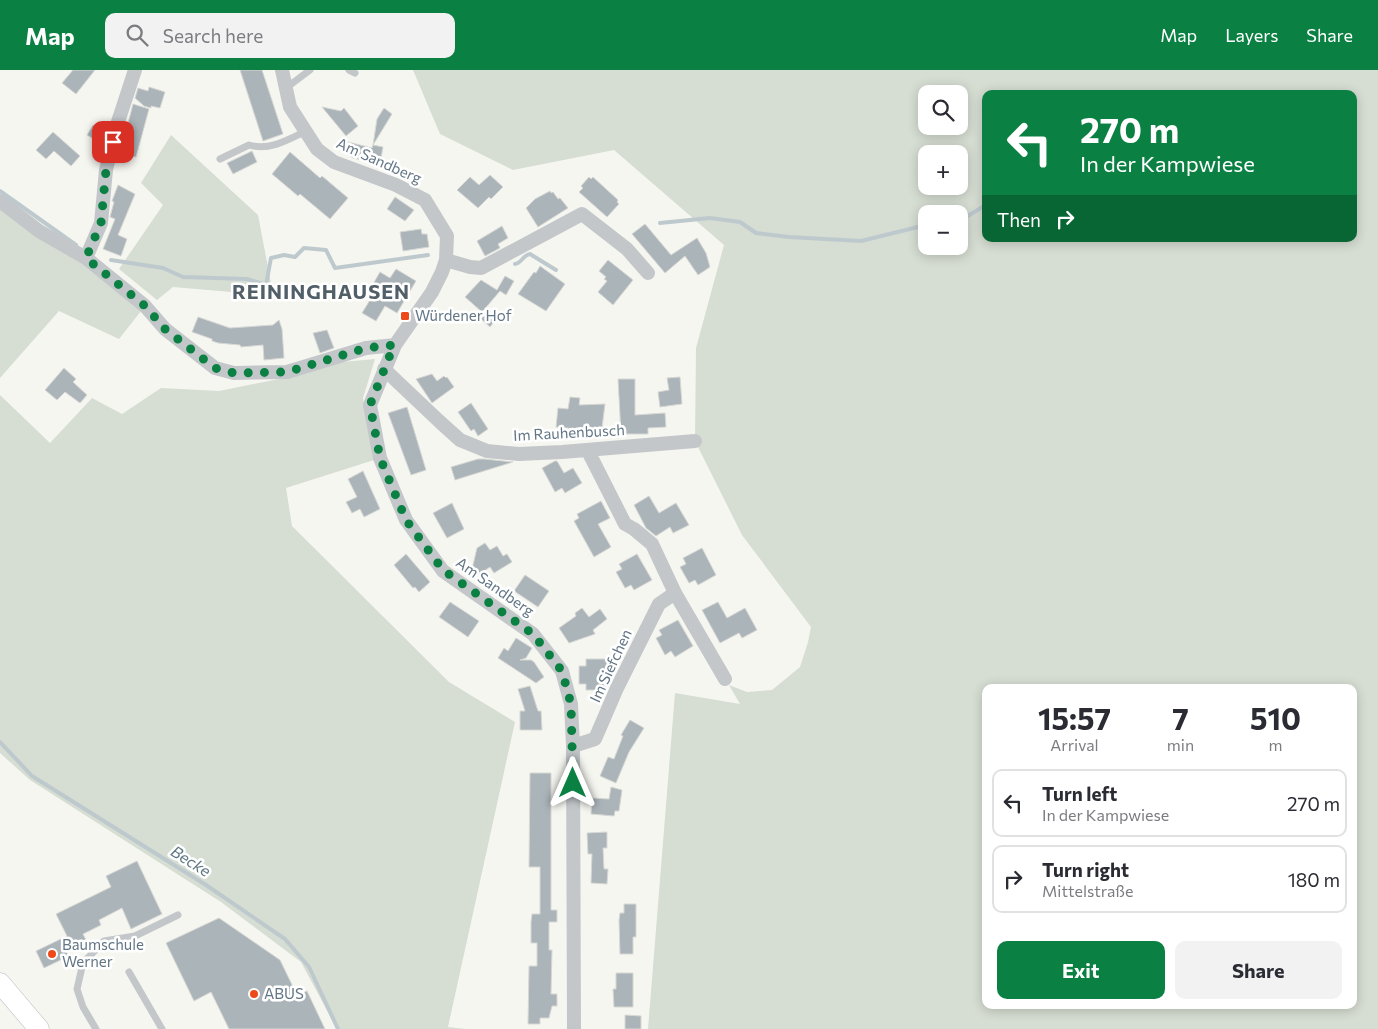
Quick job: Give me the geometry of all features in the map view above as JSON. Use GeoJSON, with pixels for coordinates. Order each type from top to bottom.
{"type":"FeatureCollection","features":[{"type":"Feature","properties":{"kind":"main road"},"geometry":{"type":"LineString","coordinates":[[0,983],[39,1029]]}},
{"type":"Feature","properties":{"kind":"street"},"geometry":{"type":"LineString","coordinates":[[86,258],[101,223],[106,170],[116,128],[135,70]]}},
{"type":"Feature","properties":{"kind":"street","name":"Am Sandberg"},"geometry":{"type":"LineString","coordinates":[[282,70],[290,107],[317,149],[334,162],[396,185],[425,200],[447,236],[446,260],[442,272],[432,292],[394,345],[370,405],[380,458],[406,520],[443,570],[533,634],[562,671],[571,704],[573,746],[574,1029]]}},
{"type":"Feature","properties":{"kind":"street"},"geometry":{"type":"LineString","coordinates":[[0,201],[39,231],[86,258],[145,306],[165,329],[215,368],[234,373],[287,372],[366,348],[394,345]]}},
{"type":"Feature","properties":{"kind":"street"},"geometry":{"type":"LineString","coordinates":[[446,260],[481,268],[582,214],[627,249],[648,273]]}},
{"type":"Feature","properties":{"kind":"street","name":"Im Rauhenbusch"},"geometry":{"type":"LineString","coordinates":[[384,369],[460,440],[487,451],[519,454],[588,451],[695,441]]}},
{"type":"Feature","properties":{"kind":"street"},"geometry":{"type":"LineString","coordinates":[[588,451],[625,524],[652,544],[675,593],[725,679]]}},
{"type":"Feature","properties":{"kind":"street","name":"Im Siefchen"},"geometry":{"type":"LineString","coordinates":[[573,746],[595,739],[625,672],[659,604],[675,593]]}},
{"type":"Feature","properties":{"kind":"lane"},"geometry":{"type":"LineString","coordinates":[[286,88],[310,70]]}},
{"type":"Feature","properties":{"kind":"lane"},"geometry":{"type":"LineString","coordinates":[[220,159],[249,145],[258,148],[269,146],[306,131]]}},
{"type":"Feature","properties":{"kind":"lane"},"geometry":{"type":"LineString","coordinates":[[96,1029],[83,1007],[76,989],[83,963],[104,942],[135,936],[178,915]]}},
{"type":"Feature","properties":{"kind":"lane"},"geometry":{"type":"LineString","coordinates":[[129,972],[162,1029]]}},
{"type":"Feature","properties":{"kind":"shaded area"},"geometry":{"type":"Polygon","coordinates":[[[413,70],[1378,70],[1378,1029],[648,1029],[675,693],[740,704],[729,685],[747,692],[772,690],[800,667],[811,627],[742,535],[695,441],[696,348],[724,245],[614,150],[513,170],[440,134],[413,70]]]}},
{"type":"Feature","properties":{"kind":"shaded area"},"geometry":{"type":"Polygon","coordinates":[[[171,135],[258,215],[271,283],[231,292],[173,287],[157,300],[119,269],[163,205],[141,183],[171,135]]]}},
{"type":"Feature","properties":{"kind":"shaded area"},"geometry":{"type":"Polygon","coordinates":[[[0,201],[145,306],[119,339],[59,311],[0,378],[0,201]]]}},
{"type":"Feature","properties":{"kind":"shaded area"},"geometry":{"type":"Polygon","coordinates":[[[375,359],[363,398],[374,460],[286,488],[292,526],[449,682],[515,722],[448,1027],[466,1029],[337,1029],[301,962],[221,902],[30,780],[0,753],[0,395],[50,443],[92,398],[122,414],[161,388],[219,391],[284,378],[342,362],[375,359]]]}},
{"type":"Feature","properties":{"kind":"building"},"geometry":{"type":"Polygon","coordinates":[[[73,70],[95,70],[76,94],[62,83],[73,70]]]}},
{"type":"Feature","properties":{"kind":"building"},"geometry":{"type":"Polygon","coordinates":[[[240,70],[262,70],[283,134],[263,141],[240,70]]]}},
{"type":"Feature","properties":{"kind":"building"},"geometry":{"type":"Polygon","coordinates":[[[149,87],[165,92],[160,108],[144,106],[135,98],[138,88],[148,91],[149,87]]]}},
{"type":"Feature","properties":{"kind":"building"},"geometry":{"type":"Polygon","coordinates":[[[133,104],[149,109],[136,157],[120,154],[133,104]]]}},
{"type":"Feature","properties":{"kind":"building"},"geometry":{"type":"Polygon","coordinates":[[[322,107],[341,111],[344,108],[358,126],[346,136],[322,107]]]}},
{"type":"Feature","properties":{"kind":"building"},"geometry":{"type":"Polygon","coordinates":[[[384,108],[392,114],[373,145],[377,119],[384,108]]]}},
{"type":"Feature","properties":{"kind":"building"},"geometry":{"type":"Polygon","coordinates":[[[93,125],[102,131],[97,141],[87,135],[93,125]]]}},
{"type":"Feature","properties":{"kind":"building"},"geometry":{"type":"Polygon","coordinates":[[[53,132],[80,156],[71,166],[54,151],[46,159],[36,150],[53,132]]]}},
{"type":"Feature","properties":{"kind":"building"},"geometry":{"type":"Polygon","coordinates":[[[348,142],[372,148],[373,145],[383,147],[380,164],[353,158],[342,150],[348,142]]]}},
{"type":"Feature","properties":{"kind":"building"},"geometry":{"type":"Polygon","coordinates":[[[252,151],[257,162],[233,174],[227,163],[252,151]]]}},
{"type":"Feature","properties":{"kind":"building"},"geometry":{"type":"Polygon","coordinates":[[[290,152],[320,178],[322,176],[348,198],[330,219],[272,174],[290,152]]]}},
{"type":"Feature","properties":{"kind":"building"},"geometry":{"type":"Polygon","coordinates":[[[490,175],[503,187],[478,208],[457,190],[470,177],[479,185],[490,175]]]}},
{"type":"Feature","properties":{"kind":"building"},"geometry":{"type":"Polygon","coordinates":[[[589,177],[591,179],[593,177],[618,200],[619,204],[607,217],[579,192],[583,188],[581,186],[589,177]]]}},
{"type":"Feature","properties":{"kind":"building"},"geometry":{"type":"Polygon","coordinates":[[[118,185],[135,194],[118,235],[127,239],[121,256],[103,249],[115,219],[110,217],[114,202],[112,201],[118,185]]]}},
{"type":"Feature","properties":{"kind":"building"},"geometry":{"type":"Polygon","coordinates":[[[550,191],[558,199],[560,198],[568,208],[538,227],[526,208],[535,199],[550,191]]]}},
{"type":"Feature","properties":{"kind":"building"},"geometry":{"type":"Polygon","coordinates":[[[395,197],[414,210],[405,221],[387,209],[395,197]]]}},
{"type":"Feature","properties":{"kind":"building"},"geometry":{"type":"Polygon","coordinates":[[[645,224],[671,255],[697,238],[706,253],[710,267],[698,275],[685,256],[665,273],[632,234],[645,224]]]}},
{"type":"Feature","properties":{"kind":"building"},"geometry":{"type":"Polygon","coordinates":[[[502,226],[508,238],[498,244],[500,248],[485,256],[477,241],[502,226]]]}},
{"type":"Feature","properties":{"kind":"building"},"geometry":{"type":"Polygon","coordinates":[[[421,229],[422,234],[427,234],[429,247],[403,251],[400,232],[421,229]]]}},
{"type":"Feature","properties":{"kind":"building"},"geometry":{"type":"Polygon","coordinates":[[[608,260],[633,280],[613,305],[598,292],[607,281],[604,279],[606,277],[599,271],[608,260]]]}},
{"type":"Feature","properties":{"kind":"building"},"geometry":{"type":"Polygon","coordinates":[[[540,266],[565,284],[546,311],[518,294],[540,266]]]}},
{"type":"Feature","properties":{"kind":"building"},"geometry":{"type":"Polygon","coordinates":[[[396,269],[416,281],[397,313],[385,306],[376,321],[362,313],[378,287],[373,284],[380,272],[390,278],[396,269]]]}},
{"type":"Feature","properties":{"kind":"building"},"geometry":{"type":"Polygon","coordinates":[[[505,276],[514,281],[506,295],[500,291],[482,312],[465,297],[481,280],[497,290],[505,276]]]}},
{"type":"Feature","properties":{"kind":"building"},"geometry":{"type":"Polygon","coordinates":[[[489,310],[497,318],[490,327],[481,319],[489,310]]]}},
{"type":"Feature","properties":{"kind":"building"},"geometry":{"type":"Polygon","coordinates":[[[198,317],[230,328],[273,325],[279,320],[282,329],[284,358],[264,360],[263,345],[241,347],[240,345],[218,343],[192,332],[198,317]]]}},
{"type":"Feature","properties":{"kind":"building"},"geometry":{"type":"Polygon","coordinates":[[[327,330],[334,348],[320,353],[313,333],[327,330]]]}},
{"type":"Feature","properties":{"kind":"building"},"geometry":{"type":"Polygon","coordinates":[[[64,368],[76,379],[73,382],[87,395],[80,403],[65,392],[57,400],[45,390],[64,368]]]}},
{"type":"Feature","properties":{"kind":"building"},"geometry":{"type":"Polygon","coordinates":[[[432,374],[437,381],[444,376],[447,377],[454,387],[432,403],[416,379],[432,374]]]}},
{"type":"Feature","properties":{"kind":"building"},"geometry":{"type":"Polygon","coordinates":[[[680,377],[682,404],[660,407],[658,392],[669,390],[667,378],[680,377]]]}},
{"type":"Feature","properties":{"kind":"building"},"geometry":{"type":"Polygon","coordinates":[[[618,379],[635,379],[635,415],[665,413],[666,427],[648,428],[648,434],[621,434],[618,379]]]}},
{"type":"Feature","properties":{"kind":"building"},"geometry":{"type":"Polygon","coordinates":[[[570,397],[580,398],[579,405],[605,404],[601,436],[587,435],[588,430],[556,427],[558,408],[568,409],[570,397]]]}},
{"type":"Feature","properties":{"kind":"building"},"geometry":{"type":"Polygon","coordinates":[[[471,403],[488,429],[478,436],[474,429],[471,431],[458,412],[471,403]]]}},
{"type":"Feature","properties":{"kind":"building"},"geometry":{"type":"Polygon","coordinates":[[[407,407],[426,470],[411,475],[388,413],[407,407]]]}},
{"type":"Feature","properties":{"kind":"building"},"geometry":{"type":"Polygon","coordinates":[[[478,459],[513,462],[455,480],[451,467],[478,459]]]}},
{"type":"Feature","properties":{"kind":"building"},"geometry":{"type":"Polygon","coordinates":[[[557,461],[564,473],[573,468],[582,483],[565,493],[562,488],[555,492],[542,468],[557,461]]]}},
{"type":"Feature","properties":{"kind":"building"},"geometry":{"type":"Polygon","coordinates":[[[363,471],[380,509],[364,517],[360,509],[352,513],[346,502],[357,497],[348,479],[363,471]]]}},
{"type":"Feature","properties":{"kind":"building"},"geometry":{"type":"Polygon","coordinates":[[[649,496],[659,513],[676,503],[689,525],[673,533],[670,527],[656,536],[646,528],[634,505],[649,496]]]}},
{"type":"Feature","properties":{"kind":"building"},"geometry":{"type":"Polygon","coordinates":[[[601,501],[610,518],[598,524],[611,547],[594,557],[574,521],[579,518],[577,514],[601,501]]]}},
{"type":"Feature","properties":{"kind":"building"},"geometry":{"type":"Polygon","coordinates":[[[452,503],[464,529],[447,538],[433,513],[452,503]]]}},
{"type":"Feature","properties":{"kind":"building"},"geometry":{"type":"Polygon","coordinates":[[[485,543],[490,550],[497,546],[503,556],[507,554],[512,562],[494,573],[490,567],[475,577],[469,568],[473,565],[477,548],[485,543]]]}},
{"type":"Feature","properties":{"kind":"building"},"geometry":{"type":"Polygon","coordinates":[[[702,548],[716,575],[698,585],[695,580],[689,583],[680,567],[686,564],[683,558],[702,548]]]}},
{"type":"Feature","properties":{"kind":"building"},"geometry":{"type":"Polygon","coordinates":[[[406,554],[430,582],[419,592],[415,587],[413,588],[394,565],[406,554]]]}},
{"type":"Feature","properties":{"kind":"building"},"geometry":{"type":"Polygon","coordinates":[[[637,554],[652,580],[634,590],[631,585],[625,588],[616,572],[622,569],[619,564],[637,554]]]}},
{"type":"Feature","properties":{"kind":"building"},"geometry":{"type":"Polygon","coordinates":[[[525,575],[549,591],[538,607],[514,591],[525,575]]]}},
{"type":"Feature","properties":{"kind":"building"},"geometry":{"type":"Polygon","coordinates":[[[450,602],[479,621],[468,637],[439,617],[450,602]]]}},
{"type":"Feature","properties":{"kind":"building"},"geometry":{"type":"Polygon","coordinates":[[[718,602],[727,618],[745,608],[757,630],[742,638],[739,633],[720,643],[702,610],[718,602]]]}},
{"type":"Feature","properties":{"kind":"building"},"geometry":{"type":"Polygon","coordinates":[[[582,608],[589,617],[600,609],[607,619],[593,630],[595,634],[569,643],[559,628],[576,616],[575,613],[582,608]]]}},
{"type":"Feature","properties":{"kind":"building"},"geometry":{"type":"Polygon","coordinates":[[[678,620],[693,646],[675,657],[671,651],[665,655],[656,638],[662,635],[659,630],[678,620]]]}},
{"type":"Feature","properties":{"kind":"building"},"geometry":{"type":"Polygon","coordinates":[[[516,638],[532,648],[526,658],[520,660],[531,660],[534,662],[544,677],[536,683],[498,658],[504,648],[508,651],[516,638]]]}},
{"type":"Feature","properties":{"kind":"building"},"geometry":{"type":"Polygon","coordinates":[[[586,659],[607,659],[607,690],[586,690],[586,684],[579,684],[579,666],[586,666],[586,659]]]}},
{"type":"Feature","properties":{"kind":"building"},"geometry":{"type":"Polygon","coordinates":[[[530,686],[538,711],[541,711],[542,730],[520,730],[520,711],[525,711],[518,689],[530,686]]]}},
{"type":"Feature","properties":{"kind":"building"},"geometry":{"type":"Polygon","coordinates":[[[630,720],[644,728],[629,752],[616,783],[600,776],[608,757],[614,759],[623,736],[621,735],[630,720]]]}},
{"type":"Feature","properties":{"kind":"building"},"geometry":{"type":"Polygon","coordinates":[[[530,773],[551,773],[551,910],[557,910],[557,922],[549,922],[549,950],[552,950],[551,994],[557,994],[557,1006],[552,1006],[549,1018],[540,1018],[540,1024],[528,1024],[529,966],[537,966],[537,943],[531,943],[531,922],[532,914],[540,914],[540,867],[529,867],[530,773]]]}},
{"type":"Feature","properties":{"kind":"building"},"geometry":{"type":"Polygon","coordinates":[[[611,787],[622,790],[619,811],[615,811],[614,816],[591,814],[592,798],[609,799],[611,787]]]}},
{"type":"Feature","properties":{"kind":"building"},"geometry":{"type":"Polygon","coordinates":[[[607,832],[607,848],[603,848],[604,869],[608,869],[607,884],[591,883],[592,854],[588,854],[587,833],[607,832]]]}},
{"type":"Feature","properties":{"kind":"building"},"geometry":{"type":"Polygon","coordinates":[[[137,861],[162,914],[131,929],[122,908],[99,920],[101,925],[83,934],[86,940],[65,950],[69,956],[44,968],[36,951],[67,936],[56,914],[111,887],[106,876],[137,861]]]}},
{"type":"Feature","properties":{"kind":"building"},"geometry":{"type":"Polygon","coordinates":[[[624,904],[636,904],[636,937],[633,937],[633,954],[620,954],[619,920],[620,913],[624,913],[624,904]]]}},
{"type":"Feature","properties":{"kind":"building"},"geometry":{"type":"Polygon","coordinates":[[[219,918],[280,960],[297,995],[307,991],[325,1029],[229,1029],[211,992],[194,1001],[166,943],[219,918]]]}},
{"type":"Feature","properties":{"kind":"building"},"geometry":{"type":"Polygon","coordinates":[[[616,973],[633,973],[633,1007],[614,1007],[613,989],[616,989],[616,973]]]}},
{"type":"Feature","properties":{"kind":"building"},"geometry":{"type":"Polygon","coordinates":[[[625,1015],[641,1016],[641,1029],[625,1029],[625,1015]]]}},
{"type":"Feature","properties":{"kind":"waterway"},"geometry":{"type":"LineString","coordinates":[[0,191],[76,245]]}},
{"type":"Feature","properties":{"kind":"waterway"},"geometry":{"type":"LineString","coordinates":[[968,216],[982,207]]}},
{"type":"Feature","properties":{"kind":"waterway"},"geometry":{"type":"LineString","coordinates":[[660,223],[710,218],[740,222],[756,233],[861,241],[918,227]]}},
{"type":"Feature","properties":{"kind":"waterway"},"geometry":{"type":"LineString","coordinates":[[111,260],[163,268],[183,277],[247,279],[266,285],[271,258],[284,255],[295,257],[304,248],[326,250],[335,268],[428,255]]}},
{"type":"Feature","properties":{"kind":"waterway"},"geometry":{"type":"LineString","coordinates":[[515,264],[530,254],[556,270]]}},
{"type":"Feature","properties":{"kind":"waterway","name":"Becke"},"geometry":{"type":"LineString","coordinates":[[0,742],[32,776],[206,885],[285,939],[309,967],[338,1029]]}},
{"type":"Feature","properties":{"kind":"place","name":"Würdener Hof"},"geometry":{"type":"Point","coordinates":[405,316]}},
{"type":"Feature","properties":{"kind":"place","name":"Baumschule Werner"},"geometry":{"type":"Point","coordinates":[52,954]}},
{"type":"Feature","properties":{"kind":"place","name":"ABUS"},"geometry":{"type":"Point","coordinates":[254,994]}},
{"type":"Feature","properties":{"kind":"district","name":"REININGHAUSEN"},"geometry":{"type":"Point","coordinates":[321,292]}},
{"type":"Feature","properties":{"kind":"route"},"geometry":{"type":"LineString","coordinates":[[113,142],[106,170],[101,223],[86,258],[145,306],[165,329],[215,368],[234,373],[287,372],[366,348],[394,345],[370,405],[380,458],[406,520],[443,570],[533,634],[562,671],[571,704],[573,783]]}}]}
